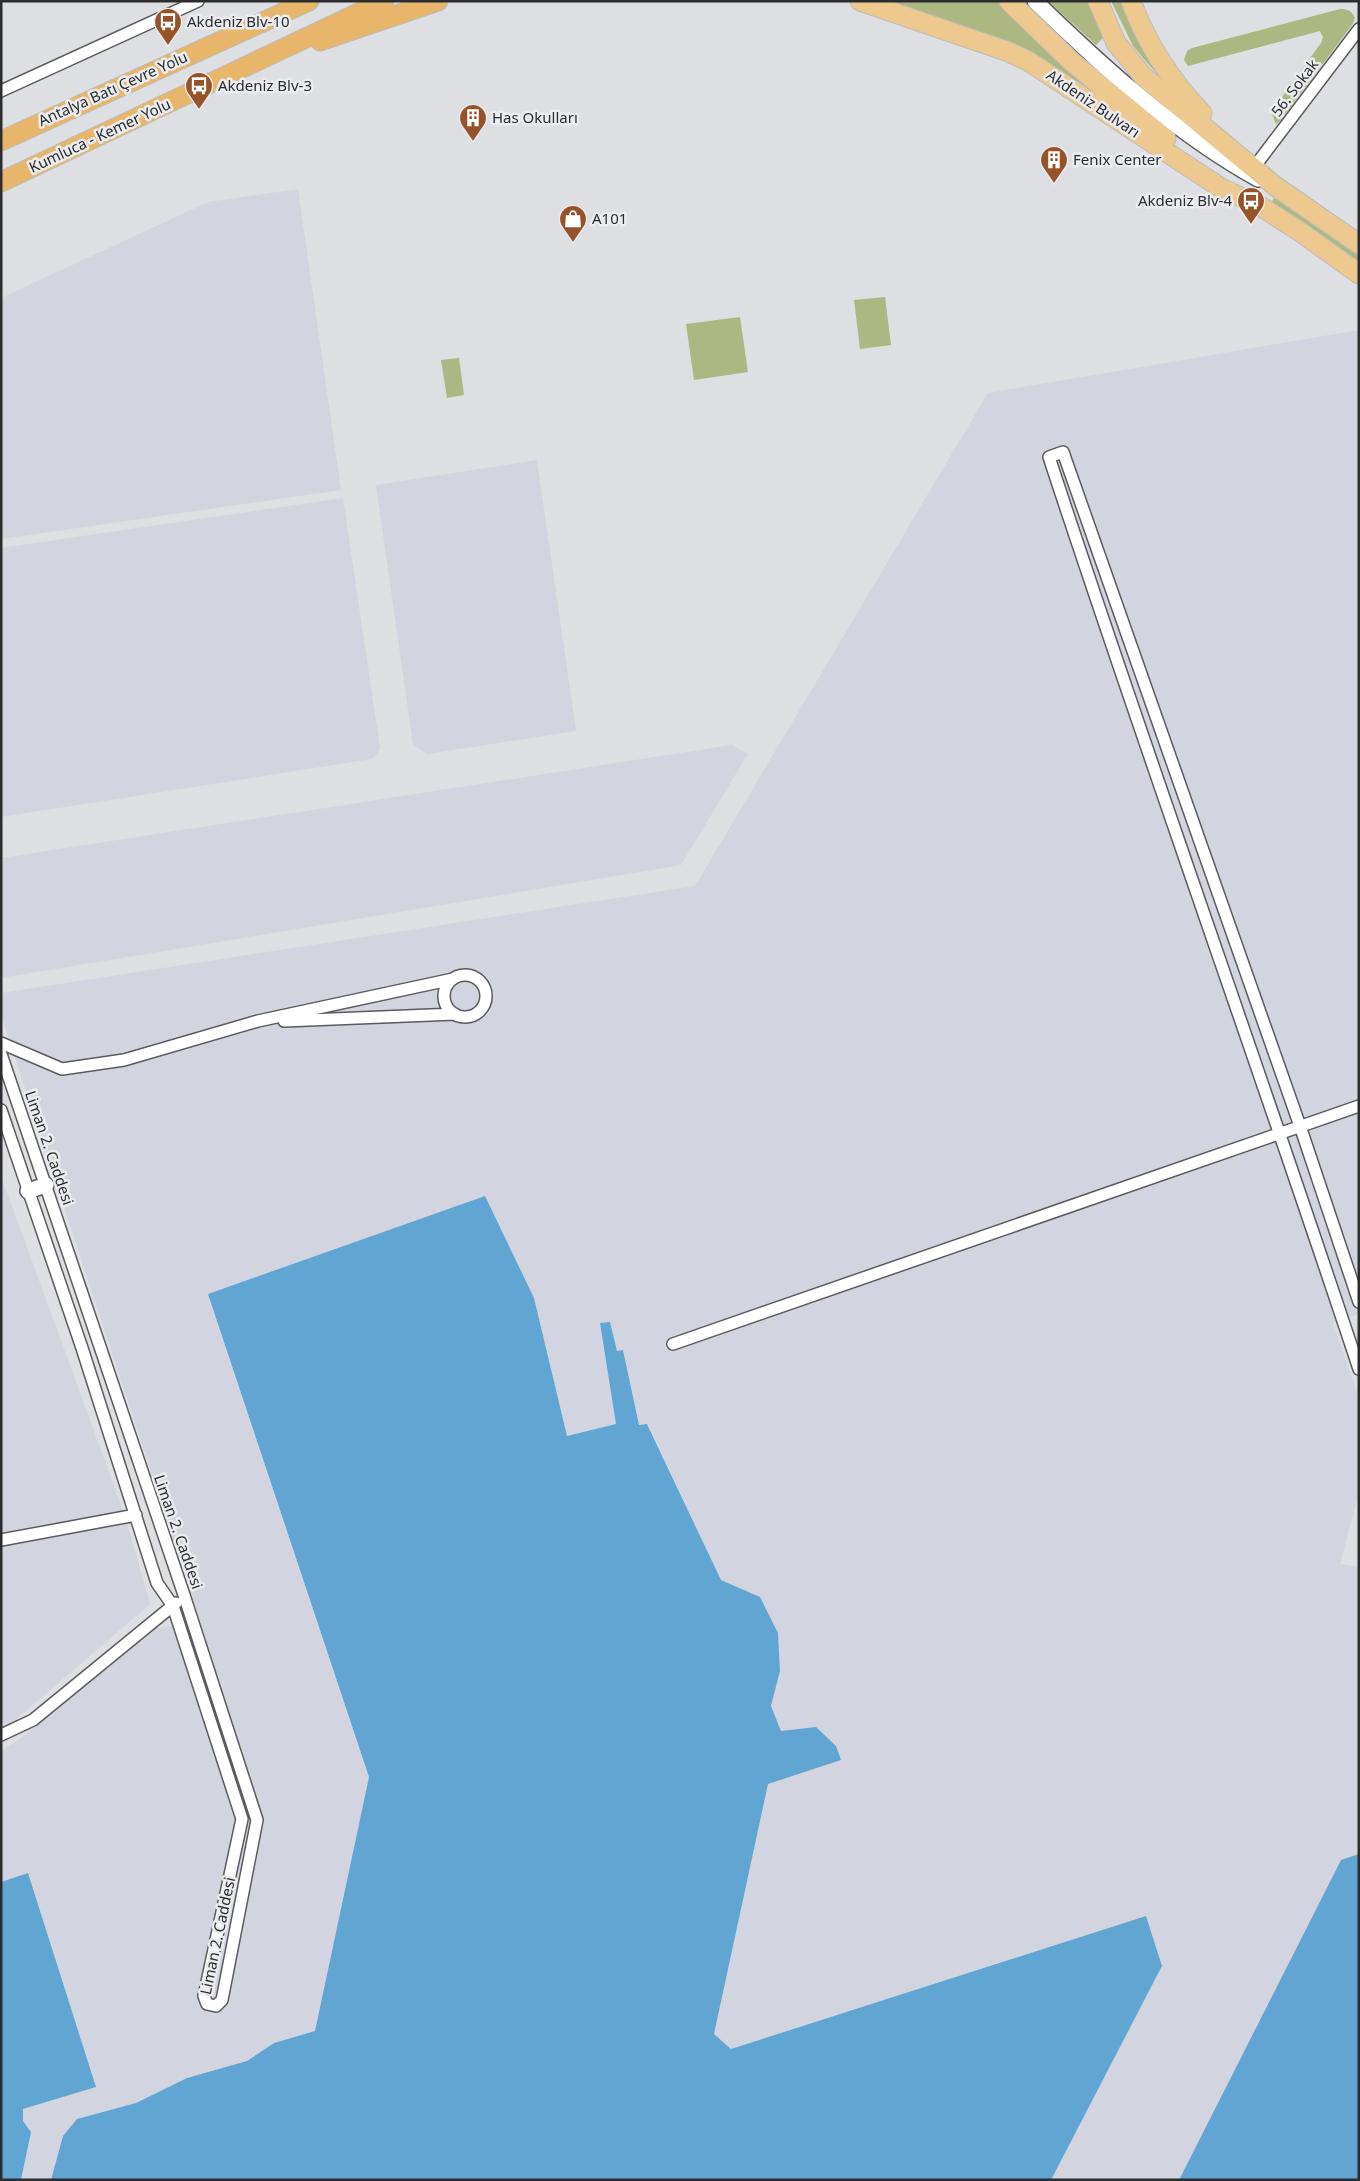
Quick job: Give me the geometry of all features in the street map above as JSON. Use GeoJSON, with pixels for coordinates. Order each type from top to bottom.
{"type":"FeatureCollection","features":[{"type":"Feature","properties":{"kind":"highway"},"geometry":{"type":"LineString","coordinates":[[225,38],[289,1]]}},
{"type":"Feature","properties":{"kind":"highway"},"geometry":{"type":"LineString","coordinates":[[225,38],[309,1]]}},
{"type":"Feature","properties":{"kind":"highway","name":"Kumluca - Kemer Yolu"},"geometry":{"type":"LineString","coordinates":[[1,182],[384,1]]}},
{"type":"Feature","properties":{"kind":"highway","name":"Kumluca - Kemer Yolu"},"geometry":{"type":"LineString","coordinates":[[252,63],[402,15],[438,1]]}},
{"type":"Feature","properties":{"kind":"highway","name":"Antalya Batı Çevre Yolu"},"geometry":{"type":"LineString","coordinates":[[1,141],[225,38]]}},
{"type":"Feature","properties":{"kind":"main road","name":"Akdeniz Bulvarı"},"geometry":{"type":"LineString","coordinates":[[860,1],[1009,52],[1028,61],[1221,188],[1260,206],[1359,274]]}},
{"type":"Feature","properties":{"kind":"main road"},"geometry":{"type":"LineString","coordinates":[[1009,1],[1065,56],[1122,105],[1260,206]]}},
{"type":"Feature","properties":{"kind":"main road"},"geometry":{"type":"LineString","coordinates":[[1098,1],[1116,43],[1144,77],[1275,186],[1359,244]]}},
{"type":"Feature","properties":{"kind":"main road"},"geometry":{"type":"LineString","coordinates":[[1131,1],[1143,33],[1178,88],[1275,186]]}},
{"type":"Feature","properties":{"kind":"street"},"geometry":{"type":"LineString","coordinates":[[1,91],[198,1]]}},
{"type":"Feature","properties":{"kind":"street"},"geometry":{"type":"LineString","coordinates":[[1035,1],[1114,76],[1162,114],[1239,169],[1275,186]]}},
{"type":"Feature","properties":{"kind":"street","name":"56. Sokak"},"geometry":{"type":"LineString","coordinates":[[1255,166],[1359,28]]}},
{"type":"Feature","properties":{"kind":"street"},"geometry":{"type":"LineString","coordinates":[[1359,1302],[1300,1126],[1063,452],[1049,457],[1125,686],[1322,1256],[1359,1369]]}},
{"type":"Feature","properties":{"kind":"street"},"geometry":{"type":"LineString","coordinates":[[1,1043],[62,1069],[124,1060],[258,1022],[467,975],[473,976],[484,985],[486,998],[481,1011],[475,1015],[461,1017],[454,1014],[258,1022]]}},
{"type":"Feature","properties":{"kind":"street"},"geometry":{"type":"LineString","coordinates":[[453,979],[448,984],[444,997],[446,1004],[454,1014]]}},
{"type":"Feature","properties":{"kind":"street","name":"Liman 2. Caddesi"},"geometry":{"type":"LineString","coordinates":[[1,1054],[184,1596],[257,1820],[222,2000],[214,2007],[205,2002],[204,1996],[242,1819],[173,1606],[157,1583],[132,1501],[1,1110]]}},
{"type":"Feature","properties":{"kind":"street"},"geometry":{"type":"LineString","coordinates":[[673,1344],[1359,1106]]}},
{"type":"Feature","properties":{"kind":"street"},"geometry":{"type":"LineString","coordinates":[[28,1191],[46,1184]]}},
{"type":"Feature","properties":{"kind":"street"},"geometry":{"type":"LineString","coordinates":[[1322,1256],[1340,1250]]}},
{"type":"Feature","properties":{"kind":"street"},"geometry":{"type":"LineString","coordinates":[[132,1501],[150,1495]]}},
{"type":"Feature","properties":{"kind":"street"},"geometry":{"type":"LineString","coordinates":[[1,1540],[136,1515]]}},
{"type":"Feature","properties":{"kind":"street"},"geometry":{"type":"LineString","coordinates":[[1,1735],[34,1720],[184,1596]]}},
{"type":"Feature","properties":{"kind":"shaded area"},"geometry":{"type":"Polygon","coordinates":[[[298,189],[341,490],[1,539],[1,298],[208,202],[298,189]]]}},
{"type":"Feature","properties":{"kind":"shaded area"},"geometry":{"type":"Polygon","coordinates":[[[1359,330],[1359,1314],[1333,1323],[1359,1398],[1359,1493],[1340,1564],[1359,1567],[1359,1854],[1341,1860],[1179,2180],[1051,2180],[1162,1966],[731,2049],[714,2034],[768,1783],[841,1760],[781,1731],[771,1706],[780,1671],[778,1633],[759,1597],[721,1580],[648,1424],[639,1425],[623,1351],[617,1351],[610,1322],[600,1323],[616,1424],[567,1437],[534,1298],[209,1295],[369,1777],[315,2031],[274,2043],[247,2061],[187,2078],[136,2103],[77,2119],[51,2180],[21,2180],[31,2132],[23,2121],[23,2109],[96,2087],[28,1873],[1,1882],[1,1751],[20,1739],[157,1628],[200,1621],[1,1015],[1,993],[695,886],[988,393],[1359,330]]]}},
{"type":"Feature","properties":{"kind":"shaded area"},"geometry":{"type":"Polygon","coordinates":[[[537,460],[576,731],[427,754],[413,744],[376,485],[537,460]]]}},
{"type":"Feature","properties":{"kind":"shaded area"},"geometry":{"type":"Polygon","coordinates":[[[343,498],[380,748],[372,759],[1,817],[1,548],[343,498]]]}},
{"type":"Feature","properties":{"kind":"shaded area"},"geometry":{"type":"Polygon","coordinates":[[[732,745],[748,754],[681,865],[1,978],[1,858],[732,745]]]}},
{"type":"Feature","properties":{"kind":"shaded area"},"geometry":{"type":"Polygon","coordinates":[[[1,1176],[125,1516],[150,1604],[13,1722],[1,1726],[1,1176]]]}},
{"type":"Feature","properties":{"kind":"green space"},"geometry":{"type":"Polygon","coordinates":[[[887,1],[997,1],[1018,23],[1113,106],[887,1]]]}},
{"type":"Feature","properties":{"kind":"green space"},"geometry":{"type":"Polygon","coordinates":[[[1048,1],[1091,1],[1104,37],[1096,45],[1048,1]]]}},
{"type":"Feature","properties":{"kind":"green space"},"geometry":{"type":"Polygon","coordinates":[[[1111,1],[1124,1],[1161,79],[1133,46],[1111,1]]]}},
{"type":"Feature","properties":{"kind":"green space"},"geometry":{"type":"Polygon","coordinates":[[[1340,9],[1347,10],[1353,14],[1355,18],[1352,25],[1276,124],[1271,112],[1321,43],[1323,37],[1320,31],[1188,66],[1184,60],[1187,51],[1192,48],[1340,9]]]}},
{"type":"Feature","properties":{"kind":"green space"},"geometry":{"type":"Polygon","coordinates":[[[1275,197],[1359,255],[1359,263],[1275,205],[1272,201],[1275,197]]]}},
{"type":"Feature","properties":{"kind":"green space"},"geometry":{"type":"Polygon","coordinates":[[[885,297],[891,345],[860,349],[854,300],[885,297]]]}},
{"type":"Feature","properties":{"kind":"green space"},"geometry":{"type":"Polygon","coordinates":[[[740,317],[748,372],[694,380],[686,324],[740,317]]]}},
{"type":"Feature","properties":{"kind":"green space"},"geometry":{"type":"Polygon","coordinates":[[[459,358],[464,395],[447,398],[441,360],[459,358]]]}},
{"type":"Feature","properties":{"kind":"water"},"geometry":{"type":"Polygon","coordinates":[[[485,1196],[534,1298],[567,1436],[616,1424],[600,1323],[610,1322],[617,1351],[623,1350],[639,1425],[647,1424],[721,1580],[760,1597],[778,1633],[780,1671],[771,1706],[781,1731],[816,1727],[836,1746],[841,1760],[768,1784],[714,2034],[731,2049],[1146,1916],[1162,1966],[1051,2180],[51,2180],[63,2136],[77,2119],[136,2103],[187,2078],[247,2061],[274,2043],[315,2031],[369,1777],[208,1294],[485,1196]]]}},
{"type":"Feature","properties":{"kind":"water"},"geometry":{"type":"Polygon","coordinates":[[[1359,1854],[1359,2180],[1179,2180],[1341,1860],[1359,1854]]]}},
{"type":"Feature","properties":{"kind":"water"},"geometry":{"type":"Polygon","coordinates":[[[28,1873],[96,2087],[23,2109],[23,2121],[31,2132],[21,2180],[1,2180],[1,1882],[28,1873]]]}},
{"type":"Feature","properties":{"kind":"place","name":"Akdeniz Blv-10"},"geometry":{"type":"Point","coordinates":[168,46]}},
{"type":"Feature","properties":{"kind":"place","name":"Akdeniz Blv-3"},"geometry":{"type":"Point","coordinates":[199,110]}},
{"type":"Feature","properties":{"kind":"place","name":"Has Okulları"},"geometry":{"type":"Point","coordinates":[473,142]}},
{"type":"Feature","properties":{"kind":"place","name":"Fenix Center"},"geometry":{"type":"Point","coordinates":[1054,184]}},
{"type":"Feature","properties":{"kind":"place","name":"Akdeniz Blv-4"},"geometry":{"type":"Point","coordinates":[1251,225]}},
{"type":"Feature","properties":{"kind":"place","name":"A101"},"geometry":{"type":"Point","coordinates":[573,243]}}]}
